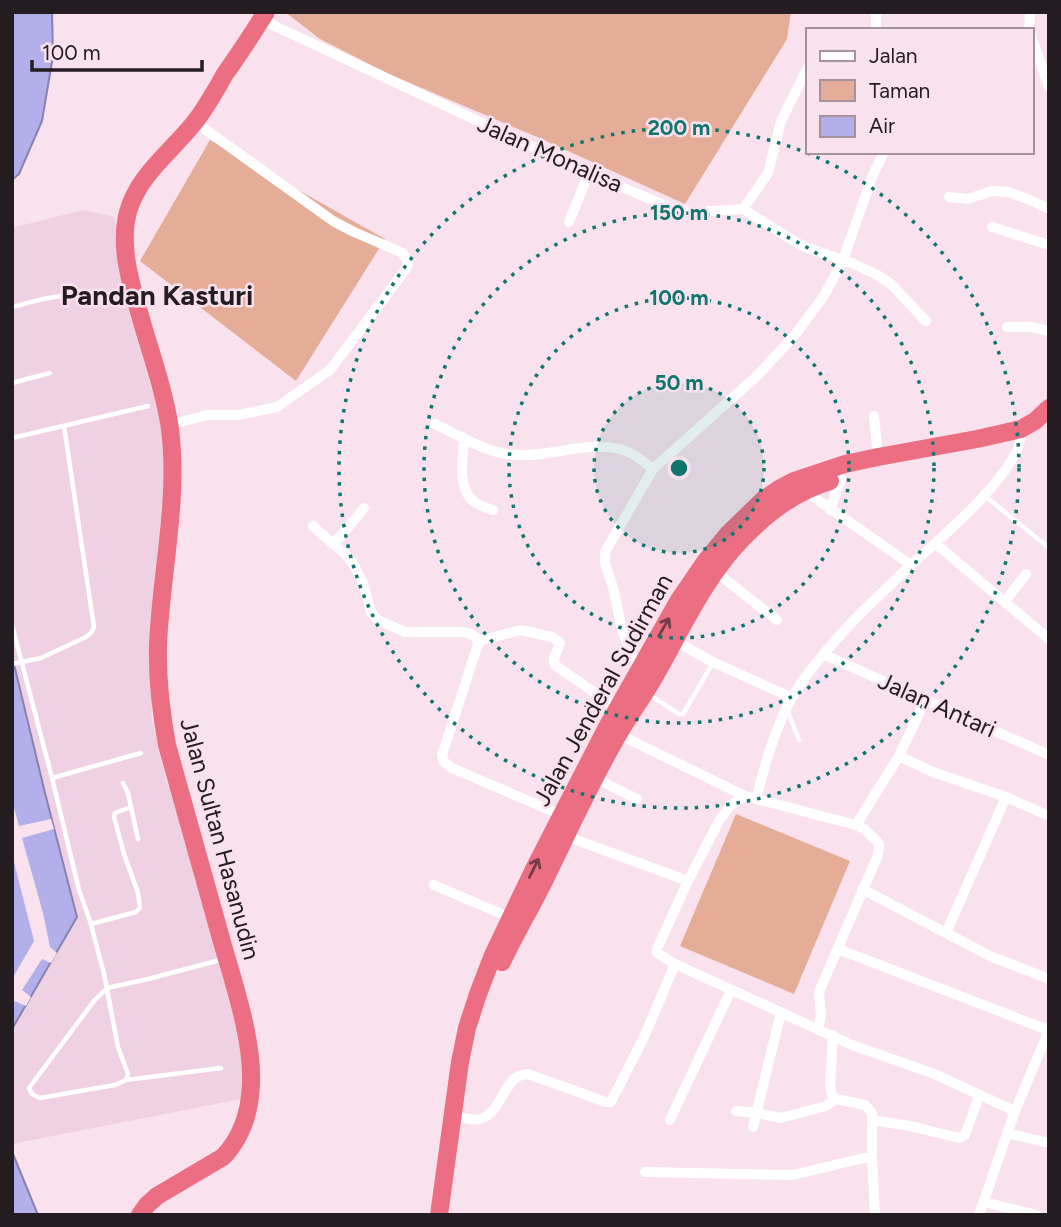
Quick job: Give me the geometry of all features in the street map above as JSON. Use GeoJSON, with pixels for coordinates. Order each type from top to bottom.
{"type":"FeatureCollection","features":[{"type":"Feature","properties":{"kind":"highway","name":"Jalan Sultan Hasanudin"},"geometry":{"type":"LineString","coordinates":[[140,1215],[157,1196],[223,1157],[236,1142],[242,1131],[250,1099],[251,1082],[245,1033],[227,958],[167,745],[160,709],[158,643],[173,491],[173,461],[169,425],[159,379],[132,287],[124,233],[132,197],[146,176],[195,122],[264,16]]}},
{"type":"Feature","properties":{"kind":"highway","name":"Jalan Jenderal Sudirman"},"geometry":{"type":"LineString","coordinates":[[439,1215],[477,1030],[487,998],[524,921],[560,827],[595,778],[679,600],[705,562],[728,534],[763,500],[779,489],[845,464],[977,439],[1021,434],[1049,408]]}},
{"type":"Feature","properties":{"kind":"highway","name":"Jalan Jenderal Sudirman"},"geometry":{"type":"LineString","coordinates":[[449,1215],[460,1062],[478,993],[510,918],[560,827],[618,709],[641,685],[675,641],[694,605],[726,558],[772,510],[805,491],[890,465],[996,446],[1040,428],[1049,421]]}},
{"type":"Feature","properties":{"kind":"street","name":"Jalan Monalisa"},"geometry":{"type":"LineString","coordinates":[[264,16],[589,173],[682,211],[743,209]]}},
{"type":"Feature","properties":{"kind":"street"},"geometry":{"type":"LineString","coordinates":[[1035,56],[1049,87]]}},
{"type":"Feature","properties":{"kind":"street"},"geometry":{"type":"LineString","coordinates":[[806,71],[781,121],[768,173],[743,209],[796,243],[879,276],[926,321]]}},
{"type":"Feature","properties":{"kind":"street"},"geometry":{"type":"LineString","coordinates":[[169,425],[207,415],[239,415],[277,407],[330,370],[408,263],[403,253],[333,221],[195,122]]}},
{"type":"Feature","properties":{"kind":"street"},"geometry":{"type":"LineString","coordinates":[[641,685],[621,626],[604,557],[611,541],[653,468],[758,375],[824,296],[843,260],[872,177],[883,154]]}},
{"type":"Feature","properties":{"kind":"street"},"geometry":{"type":"LineString","coordinates":[[569,222],[589,173]]}},
{"type":"Feature","properties":{"kind":"street"},"geometry":{"type":"LineString","coordinates":[[949,197],[968,200],[992,191],[1009,192],[1049,209]]}},
{"type":"Feature","properties":{"kind":"street"},"geometry":{"type":"LineString","coordinates":[[992,227],[1049,244]]}},
{"type":"Feature","properties":{"kind":"street"},"geometry":{"type":"LineString","coordinates":[[1007,327],[1031,327],[1049,331]]}},
{"type":"Feature","properties":{"kind":"street"},"geometry":{"type":"LineString","coordinates":[[874,416],[878,457]]}},
{"type":"Feature","properties":{"kind":"street"},"geometry":{"type":"LineString","coordinates":[[435,424],[486,449],[501,453],[518,456],[571,449],[607,448],[622,450],[653,468]]}},
{"type":"Feature","properties":{"kind":"street"},"geometry":{"type":"LineString","coordinates":[[756,799],[767,758],[790,703],[803,680],[855,620],[985,496],[1006,470],[1021,434]]}},
{"type":"Feature","properties":{"kind":"street"},"geometry":{"type":"LineString","coordinates":[[464,438],[462,466],[467,494],[475,503],[493,510]]}},
{"type":"Feature","properties":{"kind":"street"},"geometry":{"type":"LineString","coordinates":[[830,510],[841,478]]}},
{"type":"Feature","properties":{"kind":"street"},"geometry":{"type":"LineString","coordinates":[[805,491],[911,565]]}},
{"type":"Feature","properties":{"kind":"street"},"geometry":{"type":"LineString","coordinates":[[334,544],[364,508]]}},
{"type":"Feature","properties":{"kind":"street"},"geometry":{"type":"LineString","coordinates":[[313,526],[354,565],[363,583],[371,612],[378,620],[405,632],[462,632],[471,634],[478,641]]}},
{"type":"Feature","properties":{"kind":"street"},"geometry":{"type":"LineString","coordinates":[[936,544],[1049,639]]}},
{"type":"Feature","properties":{"kind":"street"},"geometry":{"type":"LineString","coordinates":[[716,572],[777,620]]}},
{"type":"Feature","properties":{"kind":"street"},"geometry":{"type":"LineString","coordinates":[[1005,601],[1026,574]]}},
{"type":"Feature","properties":{"kind":"street"},"geometry":{"type":"LineString","coordinates":[[478,641],[521,630],[552,637],[560,643],[554,658],[555,665],[618,709]]}},
{"type":"Feature","properties":{"kind":"street"},"geometry":{"type":"LineString","coordinates":[[478,641],[442,760],[560,827],[688,881]]}},
{"type":"Feature","properties":{"kind":"street"},"geometry":{"type":"LineString","coordinates":[[675,641],[790,703]]}},
{"type":"Feature","properties":{"kind":"street","name":"Jalan Antari"},"geometry":{"type":"LineString","coordinates":[[825,655],[1049,755]]}},
{"type":"Feature","properties":{"kind":"street"},"geometry":{"type":"LineString","coordinates":[[856,825],[899,756],[925,701]]}},
{"type":"Feature","properties":{"kind":"street"},"geometry":{"type":"LineString","coordinates":[[618,734],[744,796],[856,825],[874,837],[879,845],[878,855],[819,992],[821,1016],[818,1028]]}},
{"type":"Feature","properties":{"kind":"street"},"geometry":{"type":"LineString","coordinates":[[899,756],[933,772],[1006,797],[1049,816]]}},
{"type":"Feature","properties":{"kind":"street"},"geometry":{"type":"LineString","coordinates":[[595,778],[636,799]]}},
{"type":"Feature","properties":{"kind":"street"},"geometry":{"type":"LineString","coordinates":[[744,796],[731,805],[720,819],[688,881],[656,951],[658,954],[852,1045],[932,1073],[1014,1111]]}},
{"type":"Feature","properties":{"kind":"street"},"geometry":{"type":"LineString","coordinates":[[946,933],[1006,797]]}},
{"type":"Feature","properties":{"kind":"street"},"geometry":{"type":"LineString","coordinates":[[434,885],[510,918]]}},
{"type":"Feature","properties":{"kind":"street"},"geometry":{"type":"LineString","coordinates":[[862,889],[990,956],[1049,979]]}},
{"type":"Feature","properties":{"kind":"street"},"geometry":{"type":"LineString","coordinates":[[838,949],[1049,1030],[1014,1111],[979,1215]]}},
{"type":"Feature","properties":{"kind":"street"},"geometry":{"type":"LineString","coordinates":[[458,1117],[480,1120],[501,1100],[513,1078],[528,1074],[611,1102],[615,1099],[675,964]]}},
{"type":"Feature","properties":{"kind":"street"},"geometry":{"type":"LineString","coordinates":[[670,1120],[731,989]]}},
{"type":"Feature","properties":{"kind":"street"},"geometry":{"type":"LineString","coordinates":[[753,1127],[781,1012]]}},
{"type":"Feature","properties":{"kind":"street"},"geometry":{"type":"LineString","coordinates":[[832,1035],[832,1095],[836,1099],[865,1105],[873,1113],[875,1215]]}},
{"type":"Feature","properties":{"kind":"street"},"geometry":{"type":"LineString","coordinates":[[872,1120],[959,1138],[965,1135],[979,1096]]}},
{"type":"Feature","properties":{"kind":"street"},"geometry":{"type":"LineString","coordinates":[[736,1111],[791,1117],[826,1107],[836,1099]]}},
{"type":"Feature","properties":{"kind":"street"},"geometry":{"type":"LineString","coordinates":[[1007,1133],[1049,1143]]}},
{"type":"Feature","properties":{"kind":"street"},"geometry":{"type":"LineString","coordinates":[[645,1172],[793,1175],[872,1156]]}},
{"type":"Feature","properties":{"kind":"street"},"geometry":{"type":"LineString","coordinates":[[984,1202],[1037,1215]]}},
{"type":"Feature","properties":{"kind":"lane"},"geometry":{"type":"LineString","coordinates":[[12,307],[54,296],[88,298],[97,304]]}},
{"type":"Feature","properties":{"kind":"lane"},"geometry":{"type":"LineString","coordinates":[[12,383],[50,373]]}},
{"type":"Feature","properties":{"kind":"lane"},"geometry":{"type":"LineString","coordinates":[[12,438],[148,406]]}},
{"type":"Feature","properties":{"kind":"lane"},"geometry":{"type":"LineString","coordinates":[[12,664],[41,658],[86,637],[94,627],[64,426]]}},
{"type":"Feature","properties":{"kind":"lane"},"geometry":{"type":"LineString","coordinates":[[985,496],[1049,548]]}},
{"type":"Feature","properties":{"kind":"lane"},"geometry":{"type":"LineString","coordinates":[[12,625],[79,890],[91,924],[118,1047],[128,1074],[126,1080]]}},
{"type":"Feature","properties":{"kind":"lane"},"geometry":{"type":"LineString","coordinates":[[641,685],[679,714],[683,713],[713,662]]}},
{"type":"Feature","properties":{"kind":"lane"},"geometry":{"type":"LineString","coordinates":[[790,703],[800,740]]}},
{"type":"Feature","properties":{"kind":"lane"},"geometry":{"type":"LineString","coordinates":[[52,778],[141,753]]}},
{"type":"Feature","properties":{"kind":"lane"},"geometry":{"type":"LineString","coordinates":[[123,783],[128,793],[138,839]]}},
{"type":"Feature","properties":{"kind":"lane"},"geometry":{"type":"LineString","coordinates":[[91,924],[136,912],[140,908],[138,893],[114,817],[116,813],[131,807]]}},
{"type":"Feature","properties":{"kind":"lane"},"geometry":{"type":"LineString","coordinates":[[221,1068],[126,1080],[115,1085],[40,1098],[32,1094],[29,1088],[94,1001],[107,988],[227,958]]}},
{"type":"Feature","properties":{"kind":"shaded area"},"geometry":{"type":"Polygon","coordinates":[[[83,210],[115,217],[116,251],[125,299],[158,410],[164,442],[167,465],[151,715],[166,781],[176,804],[237,1020],[246,1098],[12,1144],[12,1029],[77,917],[12,656],[12,228],[83,210]]]}},
{"type":"Feature","properties":{"kind":"green space"},"geometry":{"type":"Polygon","coordinates":[[[285,12],[791,12],[787,39],[685,204],[389,74],[320,39],[285,12]]]}},
{"type":"Feature","properties":{"kind":"green space"},"geometry":{"type":"Polygon","coordinates":[[[210,140],[385,239],[296,381],[140,261],[210,140]]]}},
{"type":"Feature","properties":{"kind":"green space"},"geometry":{"type":"Polygon","coordinates":[[[736,814],[850,861],[794,994],[680,946],[736,814]]]}},
{"type":"Feature","properties":{"kind":"water"},"geometry":{"type":"Polygon","coordinates":[[[12,12],[52,12],[53,56],[42,121],[19,174],[12,180],[12,12]]]}},
{"type":"Feature","properties":{"kind":"water"},"geometry":{"type":"Polygon","coordinates":[[[12,656],[77,917],[12,1029],[12,656]]]}},
{"type":"Feature","properties":{"kind":"water"},"geometry":{"type":"Polygon","coordinates":[[[12,1152],[13,1154],[38,1215],[12,1215],[12,1152]]]}},
{"type":"Feature","properties":{"kind":"pier"},"geometry":{"type":"Polygon","coordinates":[[[12,801],[19,826],[51,819],[54,829],[22,838],[50,947],[57,953],[51,963],[42,959],[22,990],[31,997],[26,1006],[15,1001],[12,1006],[12,979],[34,941],[12,854],[12,801]]]}},
{"type":"Feature","properties":{"kind":"district","name":"Pandan Kasturi"},"geometry":{"type":"Point","coordinates":[157,295]}}]}
